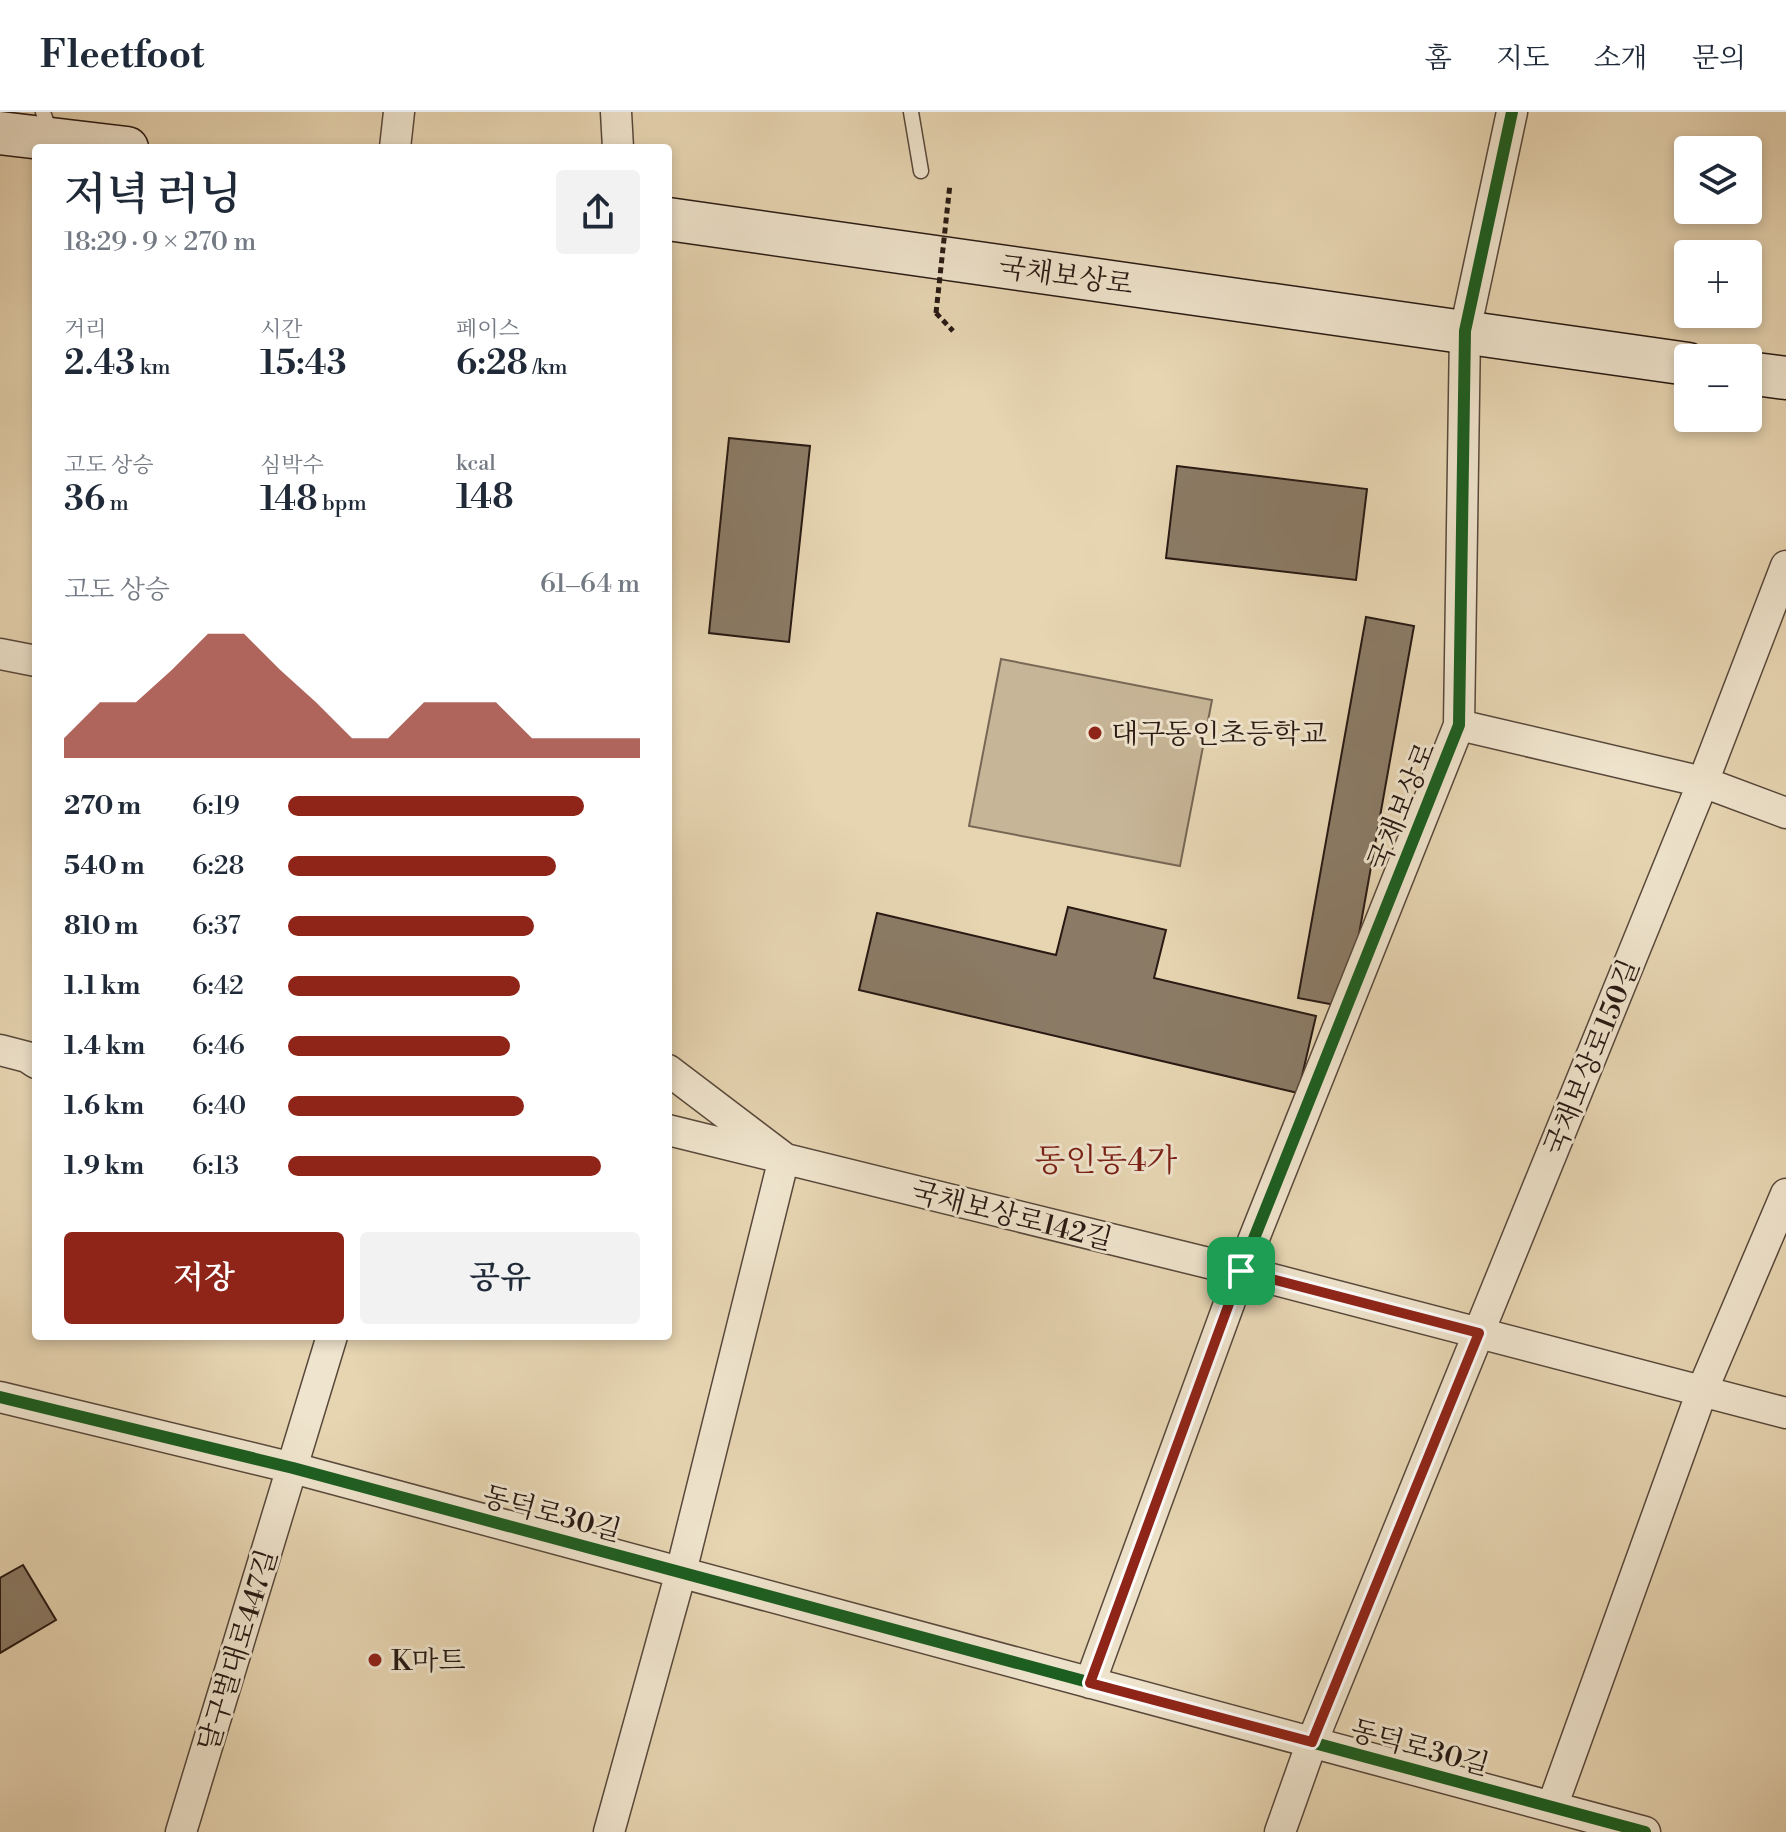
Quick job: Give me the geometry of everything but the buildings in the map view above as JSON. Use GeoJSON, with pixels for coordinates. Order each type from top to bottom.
{"type":"FeatureCollection","features":[{"type":"Feature","properties":{"kind":"main road"},"geometry":{"type":"LineString","coordinates":[[0,133],[48,126],[113,144]]}},
{"type":"Feature","properties":{"kind":"main road","name":"국채보상로"},"geometry":{"type":"LineString","coordinates":[[672,220],[1674,362]]}},
{"type":"Feature","properties":{"kind":"main road"},"geometry":{"type":"LineString","coordinates":[[1762,375],[1786,378]]}},
{"type":"Feature","properties":{"kind":"street"},"geometry":{"type":"LineString","coordinates":[[395,144],[399,112]]}},
{"type":"Feature","properties":{"kind":"street"},"geometry":{"type":"LineString","coordinates":[[616,112],[618,144]]}},
{"type":"Feature","properties":{"kind":"street"},"geometry":{"type":"LineString","coordinates":[[1465,331],[1512,112]]}},
{"type":"Feature","properties":{"kind":"street","name":"국채보상로"},"geometry":{"type":"LineString","coordinates":[[1241,1271],[1459,725],[1465,331]]}},
{"type":"Feature","properties":{"kind":"street","name":"국채보상로150길"},"geometry":{"type":"LineString","coordinates":[[1280,1832],[1312,1742],[1703,782],[1786,566]]}},
{"type":"Feature","properties":{"kind":"street"},"geometry":{"type":"LineString","coordinates":[[0,654],[32,660]]}},
{"type":"Feature","properties":{"kind":"street"},"geometry":{"type":"LineString","coordinates":[[1459,725],[1703,782],[1786,813]]}},
{"type":"Feature","properties":{"kind":"street"},"geometry":{"type":"LineString","coordinates":[[0,1050],[32,1060]]}},
{"type":"Feature","properties":{"kind":"street","name":"국채보상로142길"},"geometry":{"type":"LineString","coordinates":[[672,1073],[784,1158]]}},
{"type":"Feature","properties":{"kind":"street","name":"국채보상로142길"},"geometry":{"type":"LineString","coordinates":[[672,1131],[1241,1271]]}},
{"type":"Feature","properties":{"kind":"street"},"geometry":{"type":"LineString","coordinates":[[609,1832],[681,1572],[784,1158]]}},
{"type":"Feature","properties":{"kind":"street"},"geometry":{"type":"LineString","coordinates":[[1552,1807],[1702,1391],[1786,1194]]}},
{"type":"Feature","properties":{"kind":"street"},"geometry":{"type":"LineString","coordinates":[[1090,1683],[1241,1271],[1786,1413]]}},
{"type":"Feature","properties":{"kind":"street"},"geometry":{"type":"LineString","coordinates":[[293,1468],[331,1340]]}},
{"type":"Feature","properties":{"kind":"street","name":"동덕로30길"},"geometry":{"type":"LineString","coordinates":[[0,1397],[293,1468],[1645,1832]]}},
{"type":"Feature","properties":{"kind":"street","name":"달구벌대로447길"},"geometry":{"type":"LineString","coordinates":[[181,1832],[293,1468]]}},
{"type":"Feature","properties":{"kind":"lane"},"geometry":{"type":"LineString","coordinates":[[911,112],[921,171]]}},
{"type":"Feature","properties":{"kind":"path"},"geometry":{"type":"LineString","coordinates":[[950,184],[936,313],[953,331]]}},
{"type":"Feature","properties":{"kind":"shaded area"},"geometry":{"type":"Polygon","coordinates":[[[1001,659],[1212,700],[1180,866],[969,826],[1001,659]]]}},
{"type":"Feature","properties":{"kind":"cycle path"},"geometry":{"type":"LineString","coordinates":[[1090,1683],[1241,1271],[1459,725],[1465,331],[1512,112]]}},
{"type":"Feature","properties":{"kind":"cycle path"},"geometry":{"type":"LineString","coordinates":[[0,1397],[293,1468],[1645,1832]]}},
{"type":"Feature","properties":{"kind":"place","name":"대구동인초등학교"},"geometry":{"type":"Point","coordinates":[1095,733]}},
{"type":"Feature","properties":{"kind":"place","name":"K마트"},"geometry":{"type":"Point","coordinates":[375,1660]}},
{"type":"Feature","properties":{"kind":"district","name":"동인동4가"},"geometry":{"type":"Point","coordinates":[1106,1160]}},
{"type":"Feature","properties":{"kind":"route"},"geometry":{"type":"LineString","coordinates":[[1241,1271],[1479,1333],[1312,1742],[1090,1683],[1241,1271]]}}]}
